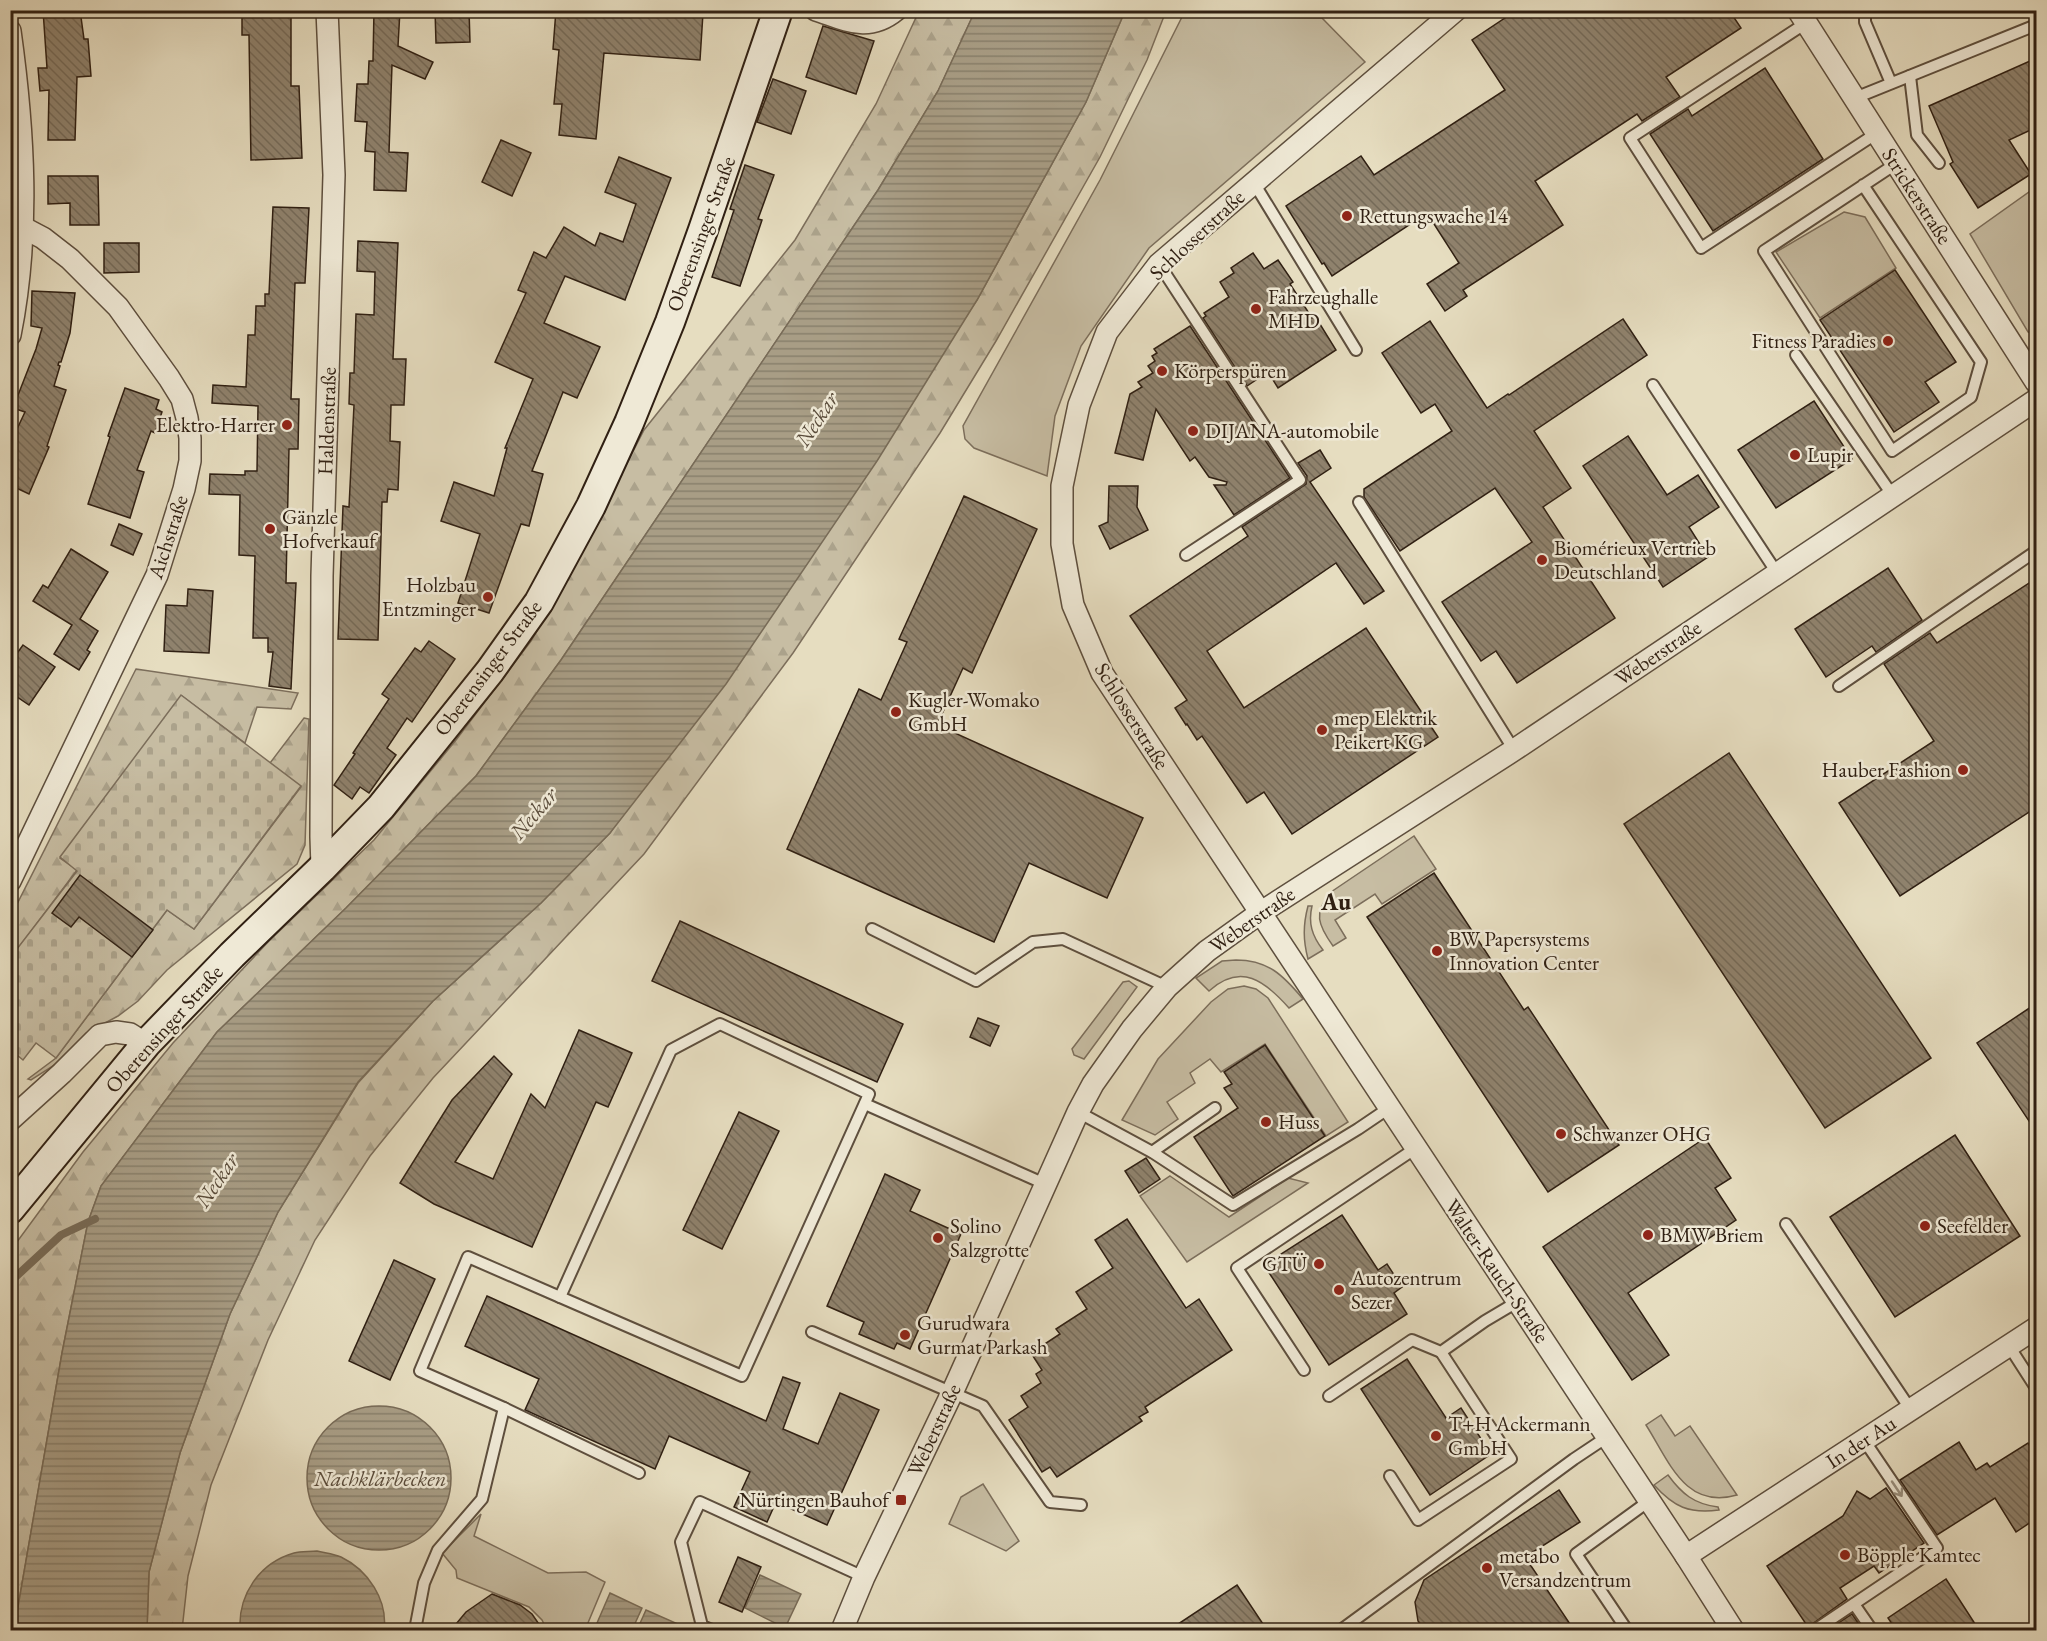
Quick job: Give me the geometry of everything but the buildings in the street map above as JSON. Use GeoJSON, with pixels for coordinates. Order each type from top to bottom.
{"type":"FeatureCollection","features":[{"type":"Feature","properties":{"kind":"street","name":"Haldenstraße"},"geometry":{"type":"LineString","coordinates":[[322,868],[322,576],[334,175],[327,10]]}},
{"type":"Feature","properties":{"kind":"street","name":"Oberensinger Straße"},"geometry":{"type":"LineString","coordinates":[[10,1209],[146,1044],[381,807],[490,671],[539,602],[591,506],[629,423],[670,322],[730,157],[777,10]]}},
{"type":"Feature","properties":{"kind":"street"},"geometry":{"type":"LineString","coordinates":[[816,10],[853,22],[868,24],[885,20],[896,10]]}},
{"type":"Feature","properties":{"kind":"street","name":"Schlosserstraße"},"geometry":{"type":"LineString","coordinates":[[1260,913],[1102,673],[1073,605],[1062,544],[1062,486],[1078,405],[1107,332],[1159,264],[1456,10]]}},
{"type":"Feature","properties":{"kind":"street","name":"Strickerstraße"},"geometry":{"type":"LineString","coordinates":[[1802,17],[1897,163],[2036,397]]}},
{"type":"Feature","properties":{"kind":"street"},"geometry":{"type":"LineString","coordinates":[[10,31],[22,162],[24,228],[10,335]]}},
{"type":"Feature","properties":{"kind":"street","name":"Aichstraße"},"geometry":{"type":"LineString","coordinates":[[10,881],[157,575],[184,489],[190,461],[187,418],[182,399],[169,378],[118,307],[70,259],[43,238],[24,228]]}},
{"type":"Feature","properties":{"kind":"street","name":"Weberstraße"},"geometry":{"type":"LineString","coordinates":[[842,1630],[864,1577],[952,1393],[1078,1112],[1132,1029],[1167,987],[1206,951],[1260,913],[1514,750],[1893,496],[2036,397]]}},
{"type":"Feature","properties":{"kind":"street","name":"Walter-Rauch-Straße"},"geometry":{"type":"LineString","coordinates":[[1260,913],[1733,1630]]}},
{"type":"Feature","properties":{"kind":"street"},"geometry":{"type":"LineString","coordinates":[[12,1115],[62,1073],[100,1035],[116,1032],[130,1035],[146,1044]]}},
{"type":"Feature","properties":{"kind":"street","name":"In der Au"},"geometry":{"type":"LineString","coordinates":[[1686,1556],[2037,1328]]}},
{"type":"Feature","properties":{"kind":"lane"},"geometry":{"type":"LineString","coordinates":[[1865,10],[1865,22],[1891,83]]}},
{"type":"Feature","properties":{"kind":"lane"},"geometry":{"type":"LineString","coordinates":[[1802,17],[1630,138],[1701,248],[1877,133]]}},
{"type":"Feature","properties":{"kind":"lane"},"geometry":{"type":"LineString","coordinates":[[1854,98],[2037,25]]}},
{"type":"Feature","properties":{"kind":"lane"},"geometry":{"type":"LineString","coordinates":[[1910,76],[1917,135],[1939,163]]}},
{"type":"Feature","properties":{"kind":"lane"},"geometry":{"type":"LineString","coordinates":[[1863,185],[1981,362],[1971,397],[1892,451],[1764,251],[1863,185],[1897,163]]}},
{"type":"Feature","properties":{"kind":"lane"},"geometry":{"type":"LineString","coordinates":[[1254,183],[1356,350]]}},
{"type":"Feature","properties":{"kind":"lane"},"geometry":{"type":"LineString","coordinates":[[1159,264],[1300,480],[1186,555]]}},
{"type":"Feature","properties":{"kind":"lane"},"geometry":{"type":"LineString","coordinates":[[1796,355],[1893,496]]}},
{"type":"Feature","properties":{"kind":"lane"},"geometry":{"type":"LineString","coordinates":[[1653,385],[1778,573]]}},
{"type":"Feature","properties":{"kind":"lane"},"geometry":{"type":"LineString","coordinates":[[1359,502],[1514,750]]}},
{"type":"Feature","properties":{"kind":"lane"},"geometry":{"type":"LineString","coordinates":[[1839,686],[2037,550]]}},
{"type":"Feature","properties":{"kind":"lane"},"geometry":{"type":"LineString","coordinates":[[872,929],[976,981],[1033,942],[1063,939],[1167,987]]}},
{"type":"Feature","properties":{"kind":"lane"},"geometry":{"type":"LineString","coordinates":[[560,1297],[671,1050],[720,1024],[869,1094],[742,1376],[560,1297],[468,1257],[420,1371],[504,1408],[639,1473]]}},
{"type":"Feature","properties":{"kind":"lane"},"geometry":{"type":"LineString","coordinates":[[866,1104],[1045,1184]]}},
{"type":"Feature","properties":{"kind":"lane"},"geometry":{"type":"LineString","coordinates":[[1152,1152],[1215,1108]]}},
{"type":"Feature","properties":{"kind":"lane"},"geometry":{"type":"LineString","coordinates":[[1078,1112],[1152,1152],[1233,1205],[1389,1108]]}},
{"type":"Feature","properties":{"kind":"lane"},"geometry":{"type":"LineString","coordinates":[[1305,1370],[1237,1268],[1416,1148]]}},
{"type":"Feature","properties":{"kind":"lane"},"geometry":{"type":"LineString","coordinates":[[1786,1224],[1911,1410]]}},
{"type":"Feature","properties":{"kind":"lane"},"geometry":{"type":"LineString","coordinates":[[1441,1352],[1517,1302]]}},
{"type":"Feature","properties":{"kind":"lane"},"geometry":{"type":"LineString","coordinates":[[812,1332],[983,1406],[1050,1502],[1081,1505]]}},
{"type":"Feature","properties":{"kind":"lane"},"geometry":{"type":"LineString","coordinates":[[1329,1396],[1412,1340],[1441,1352],[1511,1459],[1418,1520],[1390,1476]]}},
{"type":"Feature","properties":{"kind":"lane"},"geometry":{"type":"LineString","coordinates":[[2009,1346],[2037,1388]]}},
{"type":"Feature","properties":{"kind":"lane"},"geometry":{"type":"LineString","coordinates":[[415,1630],[424,1583],[438,1550],[482,1498],[504,1408]]}},
{"type":"Feature","properties":{"kind":"lane"},"geometry":{"type":"LineString","coordinates":[[1341,1630],[1607,1437]]}},
{"type":"Feature","properties":{"kind":"lane"},"geometry":{"type":"LineString","coordinates":[[1815,1630],[1937,1548],[1864,1440]]}},
{"type":"Feature","properties":{"kind":"lane"},"geometry":{"type":"LineString","coordinates":[[1627,1630],[1576,1554],[1649,1501]]}},
{"type":"Feature","properties":{"kind":"lane"},"geometry":{"type":"LineString","coordinates":[[712,1630],[702,1626],[681,1542],[700,1502],[864,1577]]}},
{"type":"Feature","properties":{"kind":"lane"},"geometry":{"type":"LineString","coordinates":[[1854,1604],[1872,1630]]}},
{"type":"Feature","properties":{"kind":"green space"},"geometry":{"type":"Polygon","coordinates":[[[919,11],[975,11],[938,91],[878,190],[561,660],[476,776],[346,908],[217,1032],[101,1186],[88,1222],[62,1353],[14,1630],[11,1630],[11,1250],[83,1152],[173,1043],[269,941],[374,840],[456,740],[531,641],[575,565],[644,430],[795,240],[876,104],[919,11]]]}},
{"type":"Feature","properties":{"kind":"green space"},"geometry":{"type":"Polygon","coordinates":[[[1125,11],[1166,11],[1147,60],[1100,157],[996,341],[940,433],[793,653],[644,854],[433,1078],[370,1156],[315,1240],[268,1340],[211,1485],[188,1576],[182,1630],[147,1630],[149,1572],[180,1453],[230,1314],[278,1212],[358,1083],[433,1001],[541,903],[610,833],[977,300],[1086,102],[1125,11]]]}},
{"type":"Feature","properties":{"kind":"green space"},"geometry":{"type":"Polygon","coordinates":[[[1183,15],[1322,18],[1365,62],[1149,248],[1081,346],[1055,416],[1047,476],[974,448],[965,439],[963,426],[1100,180],[1183,15]]]}},
{"type":"Feature","properties":{"kind":"green space"},"geometry":{"type":"Polygon","coordinates":[[[2036,187],[2036,336],[2028,332],[1970,234],[2036,187]]]}},
{"type":"Feature","properties":{"kind":"green space"},"geometry":{"type":"Polygon","coordinates":[[[1844,212],[1865,217],[1896,268],[1820,318],[1776,252],[1844,212]]]}},
{"type":"Feature","properties":{"kind":"green space"},"geometry":{"type":"Polygon","coordinates":[[[136,669],[298,693],[291,709],[257,707],[245,743],[182,696],[60,858],[77,870],[11,958],[10,918],[136,669]]]}},
{"type":"Feature","properties":{"kind":"green space"},"geometry":{"type":"Polygon","coordinates":[[[181,695],[301,786],[194,929],[167,910],[56,1058],[36,1043],[23,1060],[11,1050],[10,958],[77,871],[60,857],[181,695]]]}},
{"type":"Feature","properties":{"kind":"green space"},"geometry":{"type":"Polygon","coordinates":[[[304,718],[309,719],[305,845],[297,864],[167,970],[138,1001],[118,1016],[86,1033],[53,1066],[31,1080],[28,1079],[56,1058],[167,910],[194,929],[301,787],[270,763],[304,718]]]}},
{"type":"Feature","properties":{"kind":"green space"},"geometry":{"type":"Polygon","coordinates":[[[1414,836],[1436,869],[1382,904],[1375,894],[1335,920],[1346,938],[1333,946],[1321,925],[1320,913],[1325,899],[1331,892],[1414,836]]]}},
{"type":"Feature","properties":{"kind":"green space"},"geometry":{"type":"Polygon","coordinates":[[[1308,906],[1312,906],[1311,924],[1316,940],[1323,950],[1308,959],[1304,933],[1308,906]]]}},
{"type":"Feature","properties":{"kind":"green space"},"geometry":{"type":"Polygon","coordinates":[[[1222,961],[1257,963],[1274,970],[1303,999],[1289,1008],[1271,990],[1252,978],[1232,978],[1221,982],[1209,991],[1196,978],[1222,961]]]}},
{"type":"Feature","properties":{"kind":"green space"},"geometry":{"type":"Polygon","coordinates":[[[1129,981],[1137,987],[1084,1059],[1074,1055],[1072,1049],[1123,982],[1129,981]]]}},
{"type":"Feature","properties":{"kind":"green space"},"geometry":{"type":"Polygon","coordinates":[[[1244,986],[1256,989],[1268,998],[1348,1122],[1326,1136],[1265,1044],[1221,1072],[1210,1059],[1190,1073],[1195,1083],[1167,1102],[1178,1119],[1155,1135],[1122,1120],[1158,1059],[1211,1002],[1228,989],[1244,986]]]}},
{"type":"Feature","properties":{"kind":"green space"},"geometry":{"type":"Polygon","coordinates":[[[1170,1176],[1229,1217],[1288,1178],[1308,1183],[1187,1262],[1140,1196],[1170,1176]]]}},
{"type":"Feature","properties":{"kind":"green space"},"geometry":{"type":"Polygon","coordinates":[[[1661,1415],[1675,1436],[1690,1426],[1737,1495],[1719,1498],[1704,1495],[1691,1489],[1681,1479],[1671,1467],[1646,1425],[1661,1415]]]}},
{"type":"Feature","properties":{"kind":"green space"},"geometry":{"type":"Polygon","coordinates":[[[1668,1475],[1689,1497],[1695,1501],[1718,1507],[1719,1510],[1691,1510],[1675,1504],[1654,1485],[1668,1475]]]}},
{"type":"Feature","properties":{"kind":"green space"},"geometry":{"type":"Polygon","coordinates":[[[983,1484],[1019,1541],[1006,1551],[949,1524],[961,1497],[983,1484]]]}},
{"type":"Feature","properties":{"kind":"green space"},"geometry":{"type":"Polygon","coordinates":[[[481,1514],[474,1536],[548,1573],[586,1572],[605,1582],[585,1630],[547,1630],[542,1620],[529,1607],[457,1578],[456,1570],[442,1553],[481,1514]]]}},
{"type":"Feature","properties":{"kind":"water","name":"Neckar"},"geometry":{"type":"Polygon","coordinates":[[[975,11],[1125,11],[1086,102],[977,300],[877,461],[726,684],[610,833],[541,903],[433,1001],[358,1082],[278,1212],[230,1314],[180,1453],[149,1572],[147,1630],[14,1630],[62,1353],[88,1222],[101,1186],[217,1032],[346,908],[476,776],[561,660],[878,190],[938,91],[975,11]]]}},
{"type":"Feature","properties":{"kind":"water","name":"Nachklärbecken"},"geometry":{"type":"Polygon","coordinates":[[[379,1406],[407,1411],[430,1427],[446,1450],[451,1478],[446,1506],[430,1529],[407,1545],[379,1550],[351,1545],[328,1529],[312,1506],[307,1478],[312,1450],[328,1427],[351,1411],[379,1406]]]}},
{"type":"Feature","properties":{"kind":"water","name":"Nachklärbecken"},"geometry":{"type":"Polygon","coordinates":[[[317,1551],[341,1557],[368,1578],[383,1608],[384,1630],[240,1630],[240,1617],[247,1593],[261,1573],[271,1564],[297,1552],[317,1551]]]}},
{"type":"Feature","properties":{"kind":"water"},"geometry":{"type":"Polygon","coordinates":[[[760,1575],[801,1594],[785,1628],[745,1608],[760,1575]]]}},
{"type":"Feature","properties":{"kind":"water"},"geometry":{"type":"Polygon","coordinates":[[[610,1593],[642,1608],[632,1630],[594,1630],[610,1593]]]}},
{"type":"Feature","properties":{"kind":"water"},"geometry":{"type":"Polygon","coordinates":[[[646,1610],[678,1624],[675,1630],[637,1630],[646,1610]]]}},
{"type":"Feature","properties":{"kind":"waterway"},"geometry":{"type":"LineString","coordinates":[[10,1282],[61,1235],[95,1219]]}},
{"type":"Feature","properties":{"kind":"place","name":"Rettungswache 14"},"geometry":{"type":"Point","coordinates":[1347,216]}},
{"type":"Feature","properties":{"kind":"place","name":"Fahrzeughalle MHD"},"geometry":{"type":"Point","coordinates":[1256,309]}},
{"type":"Feature","properties":{"kind":"place","name":"Fitness Paradies"},"geometry":{"type":"Point","coordinates":[1888,341]}},
{"type":"Feature","properties":{"kind":"place","name":"Körperspüren"},"geometry":{"type":"Point","coordinates":[1162,371]}},
{"type":"Feature","properties":{"kind":"place","name":"Elektro-Harrer"},"geometry":{"type":"Point","coordinates":[287,425]}},
{"type":"Feature","properties":{"kind":"place","name":"DIJANA-automobile"},"geometry":{"type":"Point","coordinates":[1193,431]}},
{"type":"Feature","properties":{"kind":"place","name":"Lupir"},"geometry":{"type":"Point","coordinates":[1795,455]}},
{"type":"Feature","properties":{"kind":"place","name":"Gänzle Hofverkauf"},"geometry":{"type":"Point","coordinates":[270,529]}},
{"type":"Feature","properties":{"kind":"place","name":"Biomérieux Vertrieb Deutschland"},"geometry":{"type":"Point","coordinates":[1542,560]}},
{"type":"Feature","properties":{"kind":"place","name":"Holzbau Entzminger"},"geometry":{"type":"Point","coordinates":[488,597]}},
{"type":"Feature","properties":{"kind":"place","name":"Kugler-Womako GmbH"},"geometry":{"type":"Point","coordinates":[896,712]}},
{"type":"Feature","properties":{"kind":"place","name":"mep Elektrik Peikert KG"},"geometry":{"type":"Point","coordinates":[1322,730]}},
{"type":"Feature","properties":{"kind":"place","name":"Hauber Fashion"},"geometry":{"type":"Point","coordinates":[1963,770]}},
{"type":"Feature","properties":{"kind":"place","name":"BW Papersystems Innovation Center"},"geometry":{"type":"Point","coordinates":[1437,951]}},
{"type":"Feature","properties":{"kind":"place","name":"Huss"},"geometry":{"type":"Point","coordinates":[1266,1122]}},
{"type":"Feature","properties":{"kind":"place","name":"Schwanzer OHG"},"geometry":{"type":"Point","coordinates":[1561,1134]}},
{"type":"Feature","properties":{"kind":"place","name":"Seefelder"},"geometry":{"type":"Point","coordinates":[1925,1226]}},
{"type":"Feature","properties":{"kind":"place","name":"BMW Briem"},"geometry":{"type":"Point","coordinates":[1648,1235]}},
{"type":"Feature","properties":{"kind":"place","name":"Solino Salzgrotte"},"geometry":{"type":"Point","coordinates":[938,1238]}},
{"type":"Feature","properties":{"kind":"place","name":"GTÜ"},"geometry":{"type":"Point","coordinates":[1319,1264]}},
{"type":"Feature","properties":{"kind":"place","name":"Autozentrum Sezer"},"geometry":{"type":"Point","coordinates":[1339,1290]}},
{"type":"Feature","properties":{"kind":"place","name":"Gurudwara Gurmat Parkash"},"geometry":{"type":"Point","coordinates":[905,1335]}},
{"type":"Feature","properties":{"kind":"place","name":"T+H Ackermann GmbH"},"geometry":{"type":"Point","coordinates":[1436,1436]}},
{"type":"Feature","properties":{"kind":"place","name":"Nürtingen Bauhof"},"geometry":{"type":"Point","coordinates":[901,1500]}},
{"type":"Feature","properties":{"kind":"place","name":"Böpple Kamtec"},"geometry":{"type":"Point","coordinates":[1845,1555]}},
{"type":"Feature","properties":{"kind":"place","name":"metabo Versandzentrum"},"geometry":{"type":"Point","coordinates":[1487,1568]}},
{"type":"Feature","properties":{"kind":"district","name":"Au"},"geometry":{"type":"Point","coordinates":[1336,902]}}]}
